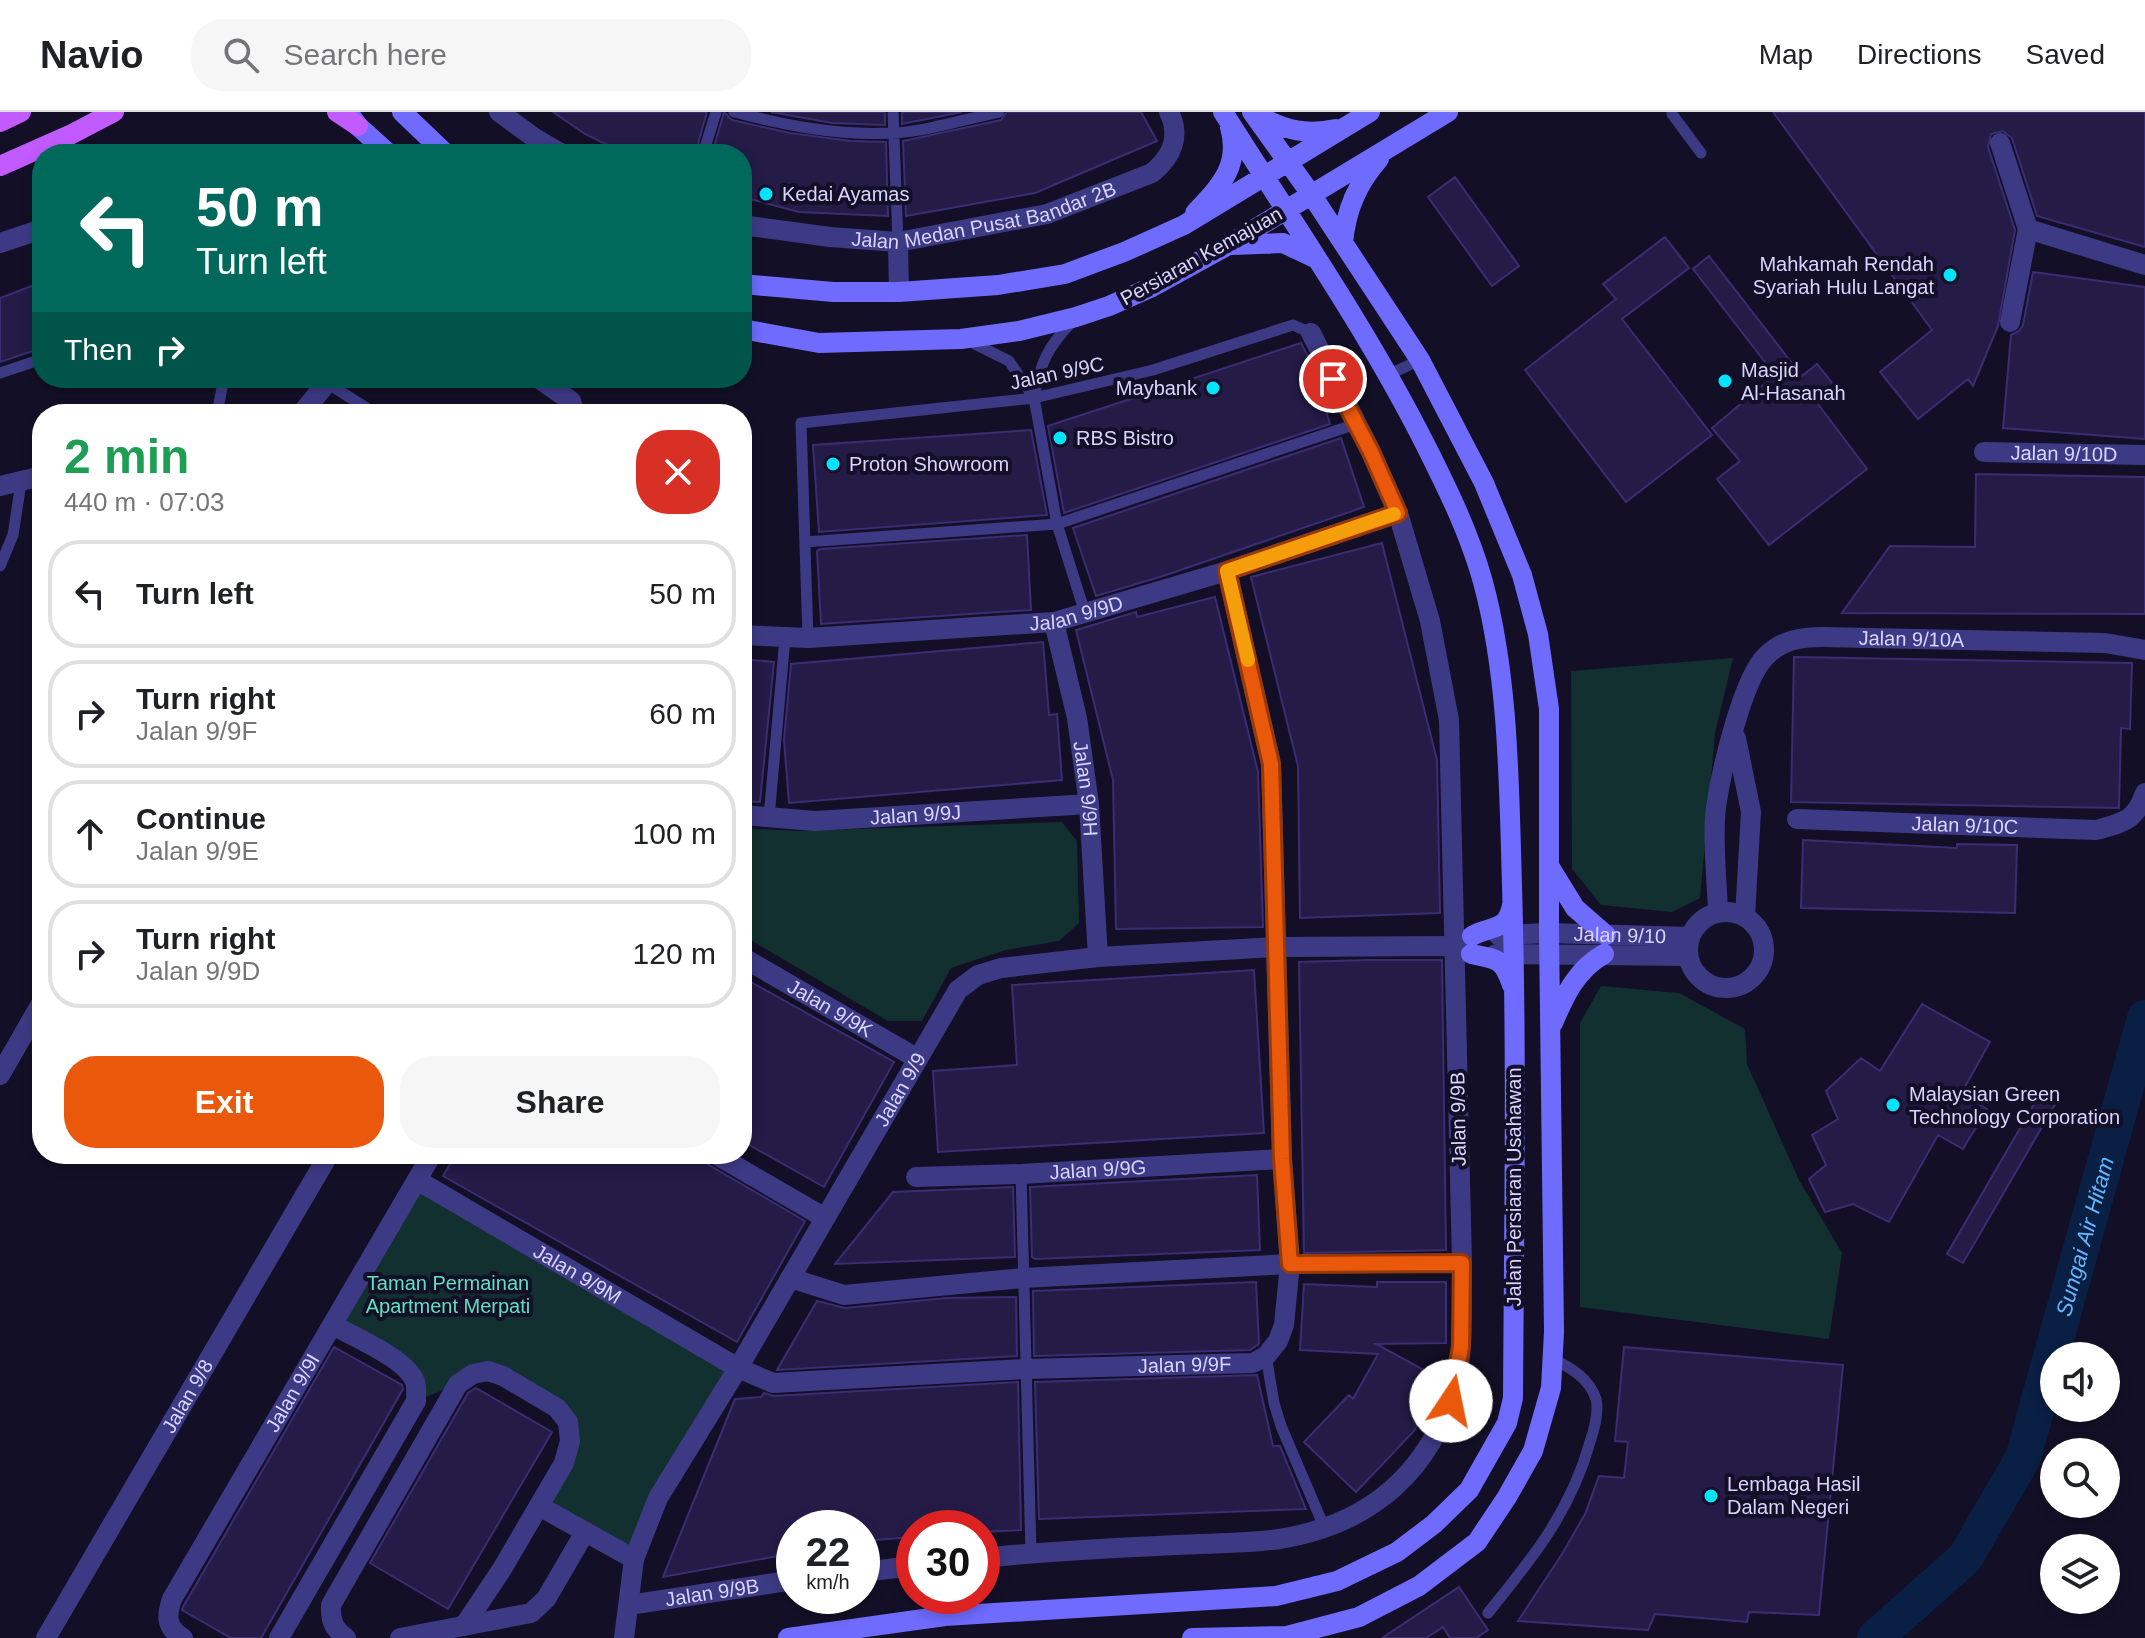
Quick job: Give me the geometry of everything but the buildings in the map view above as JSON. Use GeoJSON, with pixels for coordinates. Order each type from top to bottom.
{"type":"FeatureCollection","features":[{"type":"Feature","properties":{"kind":"main road"},"geometry":{"type":"LineString","coordinates":[[0,122],[21,112]]}},
{"type":"Feature","properties":{"kind":"main road"},"geometry":{"type":"LineString","coordinates":[[50,144],[114,112]]}},
{"type":"Feature","properties":{"kind":"main road"},"geometry":{"type":"LineString","coordinates":[[337,112],[353,119]]}},
{"type":"Feature","properties":{"kind":"main road"},"geometry":{"type":"LineString","coordinates":[[0,166],[32,152]]}},
{"type":"Feature","properties":{"kind":"street"},"geometry":{"type":"LineString","coordinates":[[402,112],[436,144]]}},
{"type":"Feature","properties":{"kind":"street"},"geometry":{"type":"LineString","coordinates":[[499,112],[545,144]]}},
{"type":"Feature","properties":{"kind":"street","name":"Jalan Medan Pusat Bandar 2B"},"geometry":{"type":"LineString","coordinates":[[752,226],[898,242],[1047,214],[1152,173],[1166,161],[1174,143],[1175,124],[1169,112]]}},
{"type":"Feature","properties":{"kind":"street"},"geometry":{"type":"LineString","coordinates":[[1253,112],[1279,127],[1301,132],[1346,127]]}},
{"type":"Feature","properties":{"kind":"street","name":"Jalan Persiaran Usahawan"},"geometry":{"type":"LineString","coordinates":[[1192,1638],[1287,1636],[1359,1617],[1419,1586],[1477,1542],[1533,1451],[1548,1404],[1553,1359],[1549,709],[1538,634],[1522,575],[1484,483],[1420,360],[1289,161],[1253,112]]}},
{"type":"Feature","properties":{"kind":"street","name":"Persiaran Kemajuan"},"geometry":{"type":"LineString","coordinates":[[752,285],[833,292],[899,292],[998,285],[1065,274],[1184,225],[1370,112]]}},
{"type":"Feature","properties":{"kind":"street","name":"Persiaran Kemajuan"},"geometry":{"type":"LineString","coordinates":[[752,331],[819,343],[961,339],[1019,331],[1076,317],[1152,287],[1225,247],[1448,112]]}},
{"type":"Feature","properties":{"kind":"street"},"geometry":{"type":"LineString","coordinates":[[1184,225],[1217,188],[1232,162],[1234,150],[1225,116]]}},
{"type":"Feature","properties":{"kind":"street","name":"Jalan Persiaran Usahawan"},"geometry":{"type":"LineString","coordinates":[[788,1638],[945,1616],[1276,1596],[1337,1581],[1397,1552],[1434,1524],[1469,1490],[1507,1423],[1513,1398],[1514,944],[1509,773],[1496,640],[1483,580],[1458,510],[1406,406],[1287,209],[1225,116]]}},
{"type":"Feature","properties":{"kind":"street"},"geometry":{"type":"LineString","coordinates":[[353,119],[379,144]]}},
{"type":"Feature","properties":{"kind":"street"},"geometry":{"type":"LineString","coordinates":[[2000,143],[2028,229],[2010,322]]}},
{"type":"Feature","properties":{"kind":"street"},"geometry":{"type":"LineString","coordinates":[[1343,243],[1348,214],[1360,183],[1386,149]]}},
{"type":"Feature","properties":{"kind":"street"},"geometry":{"type":"LineString","coordinates":[[2028,229],[2145,265]]}},
{"type":"Feature","properties":{"kind":"street"},"geometry":{"type":"LineString","coordinates":[[0,243],[32,232]]}},
{"type":"Feature","properties":{"kind":"street"},"geometry":{"type":"LineString","coordinates":[[898,242],[899,292]]}},
{"type":"Feature","properties":{"kind":"street"},"geometry":{"type":"LineString","coordinates":[[1225,247],[1283,243],[1317,259]]}},
{"type":"Feature","properties":{"kind":"street","name":"Jalan 9/9B"},"geometry":{"type":"LineString","coordinates":[[1000,1556],[1278,1540],[1325,1529],[1368,1508],[1396,1489],[1432,1437],[1451,1401],[1461,1347],[1462,1263],[1455,978],[1466,945],[1453,908],[1449,720],[1430,621],[1398,513],[1311,333]]}},
{"type":"Feature","properties":{"kind":"street"},"geometry":{"type":"LineString","coordinates":[[309,404],[322,388]]}},
{"type":"Feature","properties":{"kind":"street"},"geometry":{"type":"LineString","coordinates":[[550,388],[569,404]]}},
{"type":"Feature","properties":{"kind":"street","name":"Jalan 9/10D"},"geometry":{"type":"LineString","coordinates":[[1984,452],[2145,455]]}},
{"type":"Feature","properties":{"kind":"street"},"geometry":{"type":"LineString","coordinates":[[0,486],[32,479]]}},
{"type":"Feature","properties":{"kind":"street","name":"Jalan 9/9D"},"geometry":{"type":"LineString","coordinates":[[752,636],[808,638],[1054,622],[1227,571],[1398,513]]}},
{"type":"Feature","properties":{"kind":"street"},"geometry":{"type":"LineString","coordinates":[[1227,571],[1271,764],[1282,1159],[1290,1264],[1284,1325],[1278,1341],[1266,1356]]}},
{"type":"Feature","properties":{"kind":"street","name":"Jalan 9/9H"},"geometry":{"type":"LineString","coordinates":[[1054,622],[1077,718],[1089,804],[1098,957]]}},
{"type":"Feature","properties":{"kind":"street","name":"Jalan 9/10A"},"geometry":{"type":"LineString","coordinates":[[1718,912],[1716,809],[1734,730],[1751,678],[1764,657],[1782,644],[1803,637],[2105,643],[2145,650]]}},
{"type":"Feature","properties":{"kind":"street","name":"Jalan 9/10A"},"geometry":{"type":"LineString","coordinates":[[1734,730],[1751,812],[1745,916]]}},
{"type":"Feature","properties":{"kind":"street","name":"Jalan 9/10C"},"geometry":{"type":"LineString","coordinates":[[1797,819],[2096,830],[2131,820],[2145,793]]}},
{"type":"Feature","properties":{"kind":"street","name":"Jalan 9/9J"},"geometry":{"type":"LineString","coordinates":[[752,816],[815,821],[1089,804]]}},
{"type":"Feature","properties":{"kind":"street"},"geometry":{"type":"LineString","coordinates":[[1549,865],[1575,908],[1605,945],[1574,980],[1550,1030]]}},
{"type":"Feature","properties":{"kind":"street"},"geometry":{"type":"LineString","coordinates":[[1466,945],[1500,926],[1509,917],[1513,900]]}},
{"type":"Feature","properties":{"kind":"street"},"geometry":{"type":"LineString","coordinates":[[1718,912],[1745,916],[1757,927],[1763,939],[1762,963],[1746,983],[1721,988],[1706,983],[1694,972],[1689,947],[1702,920],[1718,912]]}},
{"type":"Feature","properties":{"kind":"street","name":"Jalan 9/9"},"geometry":{"type":"LineString","coordinates":[[624,1638],[634,1559],[658,1498],[738,1368],[958,990],[978,975],[1001,968],[1098,957],[1277,947],[1514,944]]}},
{"type":"Feature","properties":{"kind":"street","name":"Jalan 9/10"},"geometry":{"type":"LineString","coordinates":[[1514,944],[1689,947]]}},
{"type":"Feature","properties":{"kind":"street"},"geometry":{"type":"LineString","coordinates":[[1466,945],[1502,964],[1514,993]]}},
{"type":"Feature","properties":{"kind":"street","name":"Jalan 9/9K"},"geometry":{"type":"LineString","coordinates":[[752,963],[918,1059]]}},
{"type":"Feature","properties":{"kind":"street"},"geometry":{"type":"LineString","coordinates":[[0,1075],[32,1019]]}},
{"type":"Feature","properties":{"kind":"street","name":"Jalan 9/9G"},"geometry":{"type":"LineString","coordinates":[[916,1177],[1282,1159]]}},
{"type":"Feature","properties":{"kind":"street","name":"Jalan 9/8"},"geometry":{"type":"LineString","coordinates":[[46,1638],[323,1164]]}},
{"type":"Feature","properties":{"kind":"street","name":"Jalan 9/9I"},"geometry":{"type":"LineString","coordinates":[[179,1636],[169,1624],[167,1613],[172,1599],[426,1164]]}},
{"type":"Feature","properties":{"kind":"street"},"geometry":{"type":"LineString","coordinates":[[732,1164],[825,1218]]}},
{"type":"Feature","properties":{"kind":"street","name":"Jalan 9/9M"},"geometry":{"type":"LineString","coordinates":[[417,1180],[738,1368]]}},
{"type":"Feature","properties":{"kind":"street"},"geometry":{"type":"LineString","coordinates":[[790,1278],[844,1295],[1023,1278],[1290,1264]]}},
{"type":"Feature","properties":{"kind":"street"},"geometry":{"type":"LineString","coordinates":[[279,1638],[416,1401],[417,1384],[409,1371],[333,1325]]}},
{"type":"Feature","properties":{"kind":"street","name":"Jalan 9/9F"},"geometry":{"type":"LineString","coordinates":[[738,1368],[759,1379],[787,1383],[1025,1369],[1253,1363],[1266,1356]]}},
{"type":"Feature","properties":{"kind":"street"},"geometry":{"type":"LineString","coordinates":[[346,1638],[335,1630],[330,1617],[331,1605],[458,1384],[473,1374],[488,1371],[503,1376],[557,1408],[568,1422],[570,1441],[564,1463],[479,1607],[464,1626]]}},
{"type":"Feature","properties":{"kind":"street"},"geometry":{"type":"LineString","coordinates":[[539,1506],[634,1559]]}},
{"type":"Feature","properties":{"kind":"street"},"geometry":{"type":"LineString","coordinates":[[400,1638],[531,1613],[538,1608],[585,1532]]}},
{"type":"Feature","properties":{"kind":"street","name":"Jalan 9/9B"},"geometry":{"type":"LineString","coordinates":[[629,1605],[776,1583]]}},
{"type":"Feature","properties":{"kind":"lane"},"geometry":{"type":"LineString","coordinates":[[706,144],[716,112]]}},
{"type":"Feature","properties":{"kind":"lane"},"geometry":{"type":"LineString","coordinates":[[734,112],[838,133],[894,133],[999,112]]}},
{"type":"Feature","properties":{"kind":"lane"},"geometry":{"type":"LineString","coordinates":[[893,112],[898,242]]}},
{"type":"Feature","properties":{"kind":"lane"},"geometry":{"type":"LineString","coordinates":[[1672,114],[1701,153]]}},
{"type":"Feature","properties":{"kind":"lane"},"geometry":{"type":"LineString","coordinates":[[1076,317],[1056,338],[1041,362],[1034,398],[1057,524],[1085,613]]}},
{"type":"Feature","properties":{"kind":"lane","name":"Jalan 9/9C"},"geometry":{"type":"LineString","coordinates":[[805,542],[801,423],[1034,398],[1153,370],[1293,325],[1311,333]]}},
{"type":"Feature","properties":{"kind":"lane"},"geometry":{"type":"LineString","coordinates":[[961,339],[985,347],[1009,361],[1034,398]]}},
{"type":"Feature","properties":{"kind":"lane"},"geometry":{"type":"LineString","coordinates":[[1388,375],[1420,360]]}},
{"type":"Feature","properties":{"kind":"lane"},"geometry":{"type":"LineString","coordinates":[[0,373],[32,362]]}},
{"type":"Feature","properties":{"kind":"lane"},"geometry":{"type":"LineString","coordinates":[[340,388],[362,404]]}},
{"type":"Feature","properties":{"kind":"lane"},"geometry":{"type":"LineString","coordinates":[[808,638],[805,542],[1057,524],[1356,424]]}},
{"type":"Feature","properties":{"kind":"lane"},"geometry":{"type":"LineString","coordinates":[[0,566],[13,535],[21,483]]}},
{"type":"Feature","properties":{"kind":"lane"},"geometry":{"type":"LineString","coordinates":[[769,817],[785,638]]}},
{"type":"Feature","properties":{"kind":"lane"},"geometry":{"type":"LineString","coordinates":[[1021,1174],[1031,1553]]}},
{"type":"Feature","properties":{"kind":"lane"},"geometry":{"type":"LineString","coordinates":[[1290,1264],[1462,1263]]}},
{"type":"Feature","properties":{"kind":"lane"},"geometry":{"type":"LineString","coordinates":[[1266,1356],[1281,1426],[1325,1529]]}},
{"type":"Feature","properties":{"kind":"lane"},"geometry":{"type":"LineString","coordinates":[[1488,1613],[1532,1559],[1564,1510],[1586,1458],[1594,1427],[1596,1400],[1578,1371],[1553,1359]]}},
{"type":"Feature","properties":{"kind":"green space"},"geometry":{"type":"Polygon","coordinates":[[[1733,658],[1715,733],[1700,898],[1672,912],[1601,905],[1572,869],[1571,671],[1733,658]]]}},
{"type":"Feature","properties":{"kind":"green space"},"geometry":{"type":"Polygon","coordinates":[[[1062,822],[1077,841],[1079,923],[1059,941],[1006,950],[951,968],[922,1021],[888,1021],[752,941],[752,829],[799,831],[1062,822]]]}},
{"type":"Feature","properties":{"kind":"green space"},"geometry":{"type":"Polygon","coordinates":[[[1601,986],[1679,993],[1745,1029],[1747,1064],[1799,1180],[1842,1253],[1829,1339],[1580,1307],[1580,1023],[1601,986]]]}},
{"type":"Feature","properties":{"kind":"green space","name":"Taman Permainan Apartment Merpati"},"geometry":{"type":"Polygon","coordinates":[[[417,1180],[738,1368],[634,1559],[539,1506],[568,1422],[503,1376],[458,1384],[416,1401],[417,1384],[333,1325],[417,1180]]]}},
{"type":"Feature","properties":{"kind":"waterway","name":"Sungai Air Hitam"},"geometry":{"type":"LineString","coordinates":[[1875,1638],[1965,1558],[2023,1458],[2145,1018]]}},
{"type":"Feature","properties":{"kind":"slow traffic"},"geometry":{"type":"LineString","coordinates":[[1248,660],[1227,571],[1394,514]]}},
{"type":"Feature","properties":{"kind":"place","name":"Kedai Ayamas"},"geometry":{"type":"Point","coordinates":[766,194]}},
{"type":"Feature","properties":{"kind":"place","name":"Mahkamah Rendah Syariah Hulu Langat"},"geometry":{"type":"Point","coordinates":[1950,275]}},
{"type":"Feature","properties":{"kind":"place","name":"Masjid Al-Hasanah"},"geometry":{"type":"Point","coordinates":[1725,381]}},
{"type":"Feature","properties":{"kind":"place","name":"Maybank"},"geometry":{"type":"Point","coordinates":[1213,388]}},
{"type":"Feature","properties":{"kind":"place","name":"RBS Bistro"},"geometry":{"type":"Point","coordinates":[1060,438]}},
{"type":"Feature","properties":{"kind":"place","name":"Proton Showroom"},"geometry":{"type":"Point","coordinates":[833,464]}},
{"type":"Feature","properties":{"kind":"place","name":"Malaysian Green Technology Corporation"},"geometry":{"type":"Point","coordinates":[1893,1105]}},
{"type":"Feature","properties":{"kind":"place","name":"Lembaga Hasil Dalam Negeri"},"geometry":{"type":"Point","coordinates":[1711,1496]}},
{"type":"Feature","properties":{"kind":"route"},"geometry":{"type":"LineString","coordinates":[[1333,379],[1398,513],[1227,571],[1271,764],[1282,1159],[1290,1264],[1462,1263],[1461,1347],[1451,1401]]}}]}
